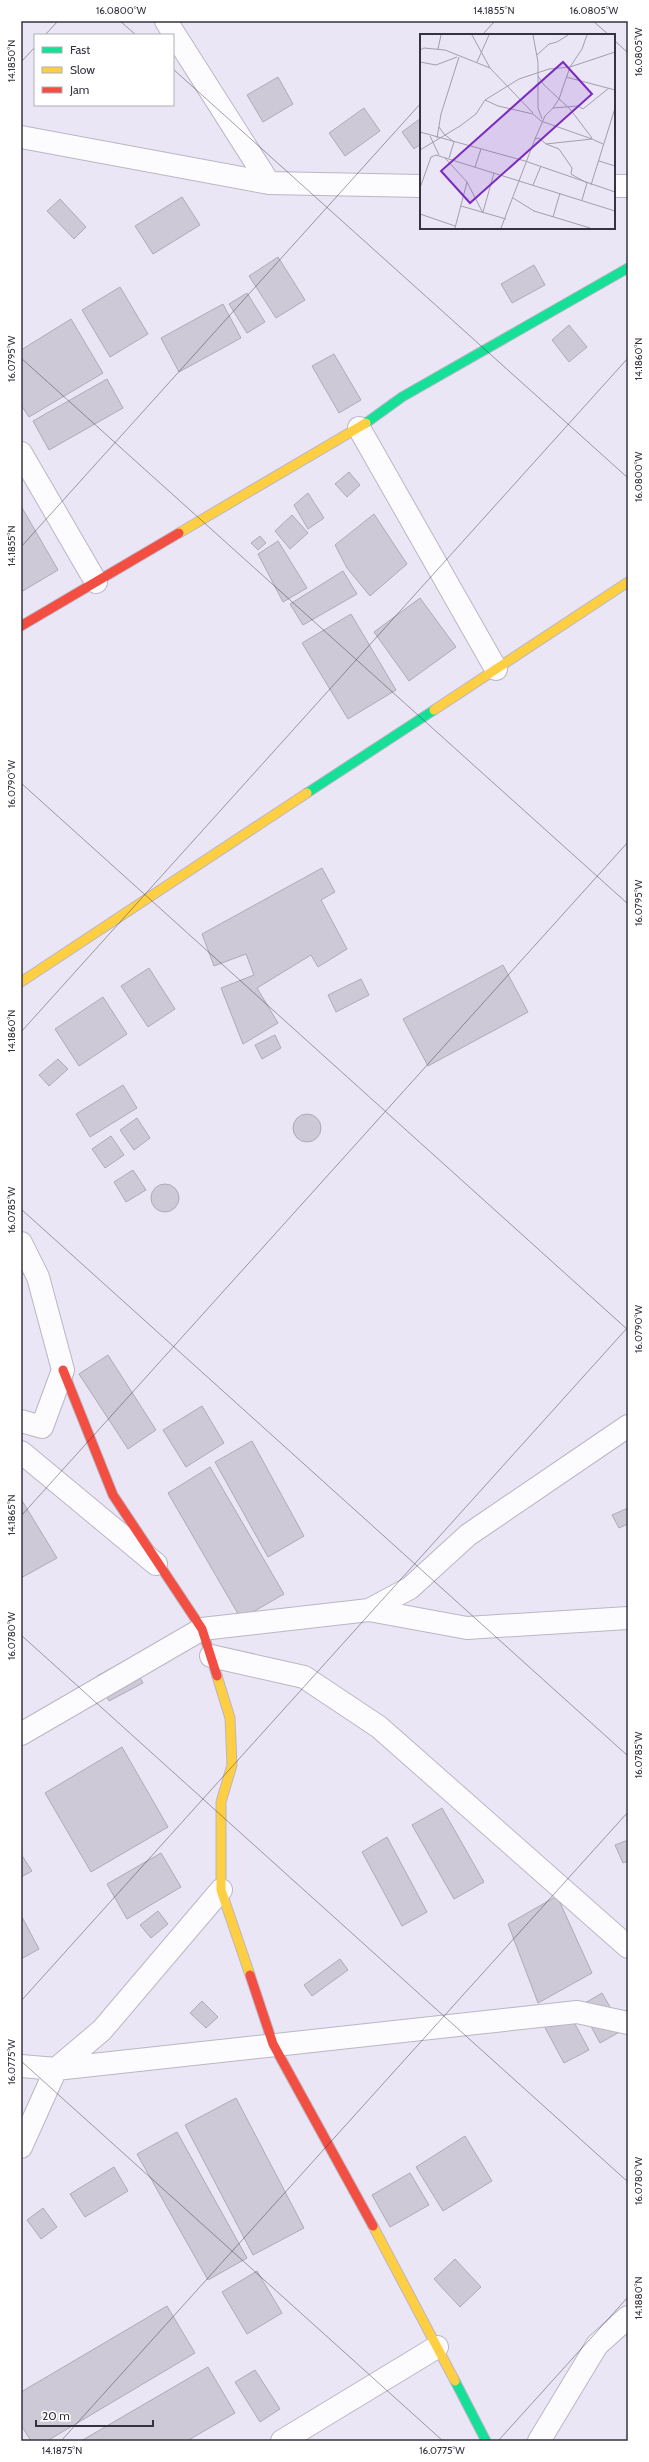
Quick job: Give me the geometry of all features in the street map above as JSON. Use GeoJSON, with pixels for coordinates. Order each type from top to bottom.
{"type":"FeatureCollection","features":[{"type":"Feature","properties":{"kind":"street"},"geometry":{"type":"LineString","coordinates":[[166,21],[269,183]]}},
{"type":"Feature","properties":{"kind":"street"},"geometry":{"type":"LineString","coordinates":[[21,137],[269,183],[420,186]]}},
{"type":"Feature","properties":{"kind":"street"},"geometry":{"type":"LineString","coordinates":[[615,186],[628,186]]}},
{"type":"Feature","properties":{"kind":"street"},"geometry":{"type":"LineString","coordinates":[[21,626],[359,428],[402,397],[628,268]]}},
{"type":"Feature","properties":{"kind":"street"},"geometry":{"type":"LineString","coordinates":[[359,428],[496,669]]}},
{"type":"Feature","properties":{"kind":"street"},"geometry":{"type":"LineString","coordinates":[[21,452],[96,582]]}},
{"type":"Feature","properties":{"kind":"street"},"geometry":{"type":"LineString","coordinates":[[21,982],[628,582]]}},
{"type":"Feature","properties":{"kind":"street"},"geometry":{"type":"LineString","coordinates":[[21,1243],[38,1277],[63,1370],[113,1495],[160,1568],[202,1629],[230,1718],[232,1765],[221,1802],[221,1890],[273,2044],[437,2347],[486,2441]]}},
{"type":"Feature","properties":{"kind":"street"},"geometry":{"type":"LineString","coordinates":[[21,1421],[42,1427],[63,1370]]}},
{"type":"Feature","properties":{"kind":"street"},"geometry":{"type":"LineString","coordinates":[[369,1610],[410,1588],[468,1535],[628,1426]]}},
{"type":"Feature","properties":{"kind":"street"},"geometry":{"type":"LineString","coordinates":[[21,1452],[160,1568]]}},
{"type":"Feature","properties":{"kind":"street"},"geometry":{"type":"LineString","coordinates":[[21,1734],[202,1629],[369,1610],[466,1628],[628,1618]]}},
{"type":"Feature","properties":{"kind":"street"},"geometry":{"type":"LineString","coordinates":[[210,1656],[304,1677],[380,1727],[628,1947]]}},
{"type":"Feature","properties":{"kind":"street"},"geometry":{"type":"LineString","coordinates":[[21,2147],[56,2069],[102,2030],[221,1890]]}},
{"type":"Feature","properties":{"kind":"street"},"geometry":{"type":"LineString","coordinates":[[21,2066],[56,2069],[273,2044],[577,2012],[628,2023]]}},
{"type":"Feature","properties":{"kind":"street"},"geometry":{"type":"LineString","coordinates":[[539,2441],[597,2345],[628,2316]]}},
{"type":"Feature","properties":{"kind":"street"},"geometry":{"type":"LineString","coordinates":[[282,2441],[437,2347]]}},
{"type":"Feature","properties":{"kind":"building"},"geometry":{"type":"Polygon","coordinates":[[[278,77],[293,104],[263,122],[247,95],[278,77]]]}},
{"type":"Feature","properties":{"kind":"building"},"geometry":{"type":"Polygon","coordinates":[[[364,108],[380,131],[345,156],[329,133],[364,108]]]}},
{"type":"Feature","properties":{"kind":"building"},"geometry":{"type":"Polygon","coordinates":[[[420,119],[420,145],[414,149],[402,132],[420,119]]]}},
{"type":"Feature","properties":{"kind":"building"},"geometry":{"type":"Polygon","coordinates":[[[182,197],[200,225],[153,254],[135,226],[182,197]]]}},
{"type":"Feature","properties":{"kind":"building"},"geometry":{"type":"Polygon","coordinates":[[[60,199],[86,227],[74,239],[47,211],[60,199]]]}},
{"type":"Feature","properties":{"kind":"building"},"geometry":{"type":"Polygon","coordinates":[[[278,257],[305,300],[276,318],[249,276],[278,257]]]}},
{"type":"Feature","properties":{"kind":"building"},"geometry":{"type":"Polygon","coordinates":[[[534,265],[545,285],[512,303],[501,284],[534,265]]]}},
{"type":"Feature","properties":{"kind":"building"},"geometry":{"type":"Polygon","coordinates":[[[120,287],[148,334],[110,357],[82,310],[120,287]]]}},
{"type":"Feature","properties":{"kind":"building"},"geometry":{"type":"Polygon","coordinates":[[[247,293],[265,322],[247,333],[229,304],[247,293]]]}},
{"type":"Feature","properties":{"kind":"building"},"geometry":{"type":"Polygon","coordinates":[[[223,304],[241,338],[179,372],[161,338],[223,304]]]}},
{"type":"Feature","properties":{"kind":"building"},"geometry":{"type":"Polygon","coordinates":[[[71,319],[103,373],[29,417],[21,405],[21,350],[71,319]]]}},
{"type":"Feature","properties":{"kind":"building"},"geometry":{"type":"Polygon","coordinates":[[[569,325],[587,347],[569,362],[552,340],[569,325]]]}},
{"type":"Feature","properties":{"kind":"building"},"geometry":{"type":"Polygon","coordinates":[[[334,354],[361,400],[339,413],[312,366],[334,354]]]}},
{"type":"Feature","properties":{"kind":"building"},"geometry":{"type":"Polygon","coordinates":[[[107,379],[123,408],[49,450],[33,421],[107,379]]]}},
{"type":"Feature","properties":{"kind":"building"},"geometry":{"type":"Polygon","coordinates":[[[349,472],[360,485],[347,497],[335,484],[349,472]]]}},
{"type":"Feature","properties":{"kind":"building"},"geometry":{"type":"Polygon","coordinates":[[[308,493],[324,518],[308,529],[294,505],[308,493]]]}},
{"type":"Feature","properties":{"kind":"building"},"geometry":{"type":"Polygon","coordinates":[[[21,506],[58,570],[21,592],[21,506]]]}},
{"type":"Feature","properties":{"kind":"building"},"geometry":{"type":"Polygon","coordinates":[[[374,514],[407,564],[370,596],[347,568],[335,545],[374,514]]]}},
{"type":"Feature","properties":{"kind":"building"},"geometry":{"type":"Polygon","coordinates":[[[292,515],[308,533],[290,549],[275,531],[292,515]]]}},
{"type":"Feature","properties":{"kind":"building"},"geometry":{"type":"Polygon","coordinates":[[[260,536],[266,543],[258,550],[251,543],[260,536]]]}},
{"type":"Feature","properties":{"kind":"building"},"geometry":{"type":"Polygon","coordinates":[[[278,541],[307,588],[283,602],[258,554],[278,541]]]}},
{"type":"Feature","properties":{"kind":"building"},"geometry":{"type":"Polygon","coordinates":[[[343,571],[357,594],[303,625],[290,604],[343,571]]]}},
{"type":"Feature","properties":{"kind":"building"},"geometry":{"type":"Polygon","coordinates":[[[420,598],[456,647],[409,681],[374,632],[420,598]]]}},
{"type":"Feature","properties":{"kind":"building"},"geometry":{"type":"Polygon","coordinates":[[[351,614],[396,690],[348,719],[302,643],[351,614]]]}},
{"type":"Feature","properties":{"kind":"building"},"geometry":{"type":"Polygon","coordinates":[[[322,868],[335,892],[321,900],[347,949],[318,967],[311,955],[257,988],[278,1023],[243,1044],[221,988],[254,975],[246,954],[214,966],[202,934],[322,868]]]}},
{"type":"Feature","properties":{"kind":"building"},"geometry":{"type":"Polygon","coordinates":[[[503,965],[528,1012],[428,1066],[403,1019],[503,965]]]}},
{"type":"Feature","properties":{"kind":"building"},"geometry":{"type":"Polygon","coordinates":[[[149,968],[175,1009],[148,1027],[121,986],[149,968]]]}},
{"type":"Feature","properties":{"kind":"building"},"geometry":{"type":"Polygon","coordinates":[[[361,979],[369,995],[336,1012],[328,995],[361,979]]]}},
{"type":"Feature","properties":{"kind":"building"},"geometry":{"type":"Polygon","coordinates":[[[103,997],[127,1034],[79,1066],[55,1029],[103,997]]]}},
{"type":"Feature","properties":{"kind":"building"},"geometry":{"type":"Polygon","coordinates":[[[275,1035],[281,1048],[262,1059],[255,1045],[275,1035]]]}},
{"type":"Feature","properties":{"kind":"building"},"geometry":{"type":"Polygon","coordinates":[[[58,1059],[68,1069],[49,1086],[39,1075],[58,1059]]]}},
{"type":"Feature","properties":{"kind":"building"},"geometry":{"type":"Polygon","coordinates":[[[123,1085],[137,1108],[90,1137],[76,1114],[123,1085]]]}},
{"type":"Feature","properties":{"kind":"building"},"geometry":{"type":"Polygon","coordinates":[[[307,1114],[317,1118],[321,1128],[317,1138],[307,1142],[297,1138],[293,1128],[297,1118],[307,1114]]]}},
{"type":"Feature","properties":{"kind":"building"},"geometry":{"type":"Polygon","coordinates":[[[137,1118],[150,1138],[134,1150],[120,1130],[137,1118]]]}},
{"type":"Feature","properties":{"kind":"building"},"geometry":{"type":"Polygon","coordinates":[[[111,1136],[124,1155],[105,1168],[92,1149],[111,1136]]]}},
{"type":"Feature","properties":{"kind":"building"},"geometry":{"type":"Polygon","coordinates":[[[133,1170],[146,1190],[126,1202],[114,1182],[133,1170]]]}},
{"type":"Feature","properties":{"kind":"building"},"geometry":{"type":"Polygon","coordinates":[[[165,1184],[175,1188],[179,1198],[175,1208],[165,1212],[155,1208],[151,1198],[155,1188],[165,1184]]]}},
{"type":"Feature","properties":{"kind":"building"},"geometry":{"type":"Polygon","coordinates":[[[108,1355],[156,1430],[128,1449],[79,1374],[108,1355]]]}},
{"type":"Feature","properties":{"kind":"building"},"geometry":{"type":"Polygon","coordinates":[[[202,1406],[224,1443],[186,1467],[163,1430],[202,1406]]]}},
{"type":"Feature","properties":{"kind":"building"},"geometry":{"type":"Polygon","coordinates":[[[252,1441],[304,1536],[268,1557],[215,1462],[252,1441]]]}},
{"type":"Feature","properties":{"kind":"building"},"geometry":{"type":"Polygon","coordinates":[[[210,1467],[284,1594],[241,1619],[168,1493],[210,1467]]]}},
{"type":"Feature","properties":{"kind":"building"},"geometry":{"type":"Polygon","coordinates":[[[21,1499],[57,1558],[21,1578],[21,1499]]]}},
{"type":"Feature","properties":{"kind":"building"},"geometry":{"type":"Polygon","coordinates":[[[628,1508],[628,1524],[619,1528],[612,1515],[628,1508]]]}},
{"type":"Feature","properties":{"kind":"building"},"geometry":{"type":"Polygon","coordinates":[[[130,1658],[143,1683],[109,1701],[97,1676],[130,1658]]]}},
{"type":"Feature","properties":{"kind":"building"},"geometry":{"type":"Polygon","coordinates":[[[122,1747],[168,1827],[91,1872],[45,1793],[122,1747]]]}},
{"type":"Feature","properties":{"kind":"building"},"geometry":{"type":"Polygon","coordinates":[[[442,1808],[484,1882],[454,1899],[412,1825],[442,1808]]]}},
{"type":"Feature","properties":{"kind":"building"},"geometry":{"type":"Polygon","coordinates":[[[387,1837],[427,1912],[402,1926],[362,1852],[387,1837]]]}},
{"type":"Feature","properties":{"kind":"building"},"geometry":{"type":"Polygon","coordinates":[[[628,1840],[628,1861],[623,1863],[615,1845],[628,1840]]]}},
{"type":"Feature","properties":{"kind":"building"},"geometry":{"type":"Polygon","coordinates":[[[161,1853],[181,1887],[127,1919],[107,1884],[161,1853]]]}},
{"type":"Feature","properties":{"kind":"building"},"geometry":{"type":"Polygon","coordinates":[[[21,1854],[32,1871],[21,1877],[21,1854]]]}},
{"type":"Feature","properties":{"kind":"building"},"geometry":{"type":"Polygon","coordinates":[[[557,1896],[592,1973],[538,2003],[508,1924],[557,1896]]]}},
{"type":"Feature","properties":{"kind":"building"},"geometry":{"type":"Polygon","coordinates":[[[158,1911],[168,1924],[151,1938],[140,1925],[158,1911]]]}},
{"type":"Feature","properties":{"kind":"building"},"geometry":{"type":"Polygon","coordinates":[[[22,1917],[39,1949],[21,1959],[21,1918],[22,1917]]]}},
{"type":"Feature","properties":{"kind":"building"},"geometry":{"type":"Polygon","coordinates":[[[340,1959],[348,1970],[312,1996],[304,1985],[340,1959]]]}},
{"type":"Feature","properties":{"kind":"building"},"geometry":{"type":"Polygon","coordinates":[[[602,1993],[623,2030],[600,2043],[580,2006],[602,1993]]]}},
{"type":"Feature","properties":{"kind":"building"},"geometry":{"type":"Polygon","coordinates":[[[202,2001],[218,2017],[206,2028],[190,2013],[202,2001]]]}},
{"type":"Feature","properties":{"kind":"building"},"geometry":{"type":"Polygon","coordinates":[[[568,2011],[589,2050],[564,2063],[543,2024],[568,2011]]]}},
{"type":"Feature","properties":{"kind":"building"},"geometry":{"type":"Polygon","coordinates":[[[236,2098],[304,2228],[253,2255],[185,2125],[236,2098]]]}},
{"type":"Feature","properties":{"kind":"building"},"geometry":{"type":"Polygon","coordinates":[[[177,2132],[247,2258],[208,2280],[137,2154],[177,2132]]]}},
{"type":"Feature","properties":{"kind":"building"},"geometry":{"type":"Polygon","coordinates":[[[465,2136],[492,2181],[443,2211],[416,2167],[465,2136]]]}},
{"type":"Feature","properties":{"kind":"building"},"geometry":{"type":"Polygon","coordinates":[[[114,2167],[128,2191],[85,2217],[70,2194],[114,2167]]]}},
{"type":"Feature","properties":{"kind":"building"},"geometry":{"type":"Polygon","coordinates":[[[410,2173],[429,2205],[390,2227],[372,2195],[410,2173]]]}},
{"type":"Feature","properties":{"kind":"building"},"geometry":{"type":"Polygon","coordinates":[[[43,2208],[57,2227],[41,2239],[27,2220],[43,2208]]]}},
{"type":"Feature","properties":{"kind":"building"},"geometry":{"type":"Polygon","coordinates":[[[455,2259],[481,2287],[460,2307],[434,2279],[455,2259]]]}},
{"type":"Feature","properties":{"kind":"building"},"geometry":{"type":"Polygon","coordinates":[[[257,2271],[282,2313],[247,2334],[222,2292],[257,2271]]]}},
{"type":"Feature","properties":{"kind":"building"},"geometry":{"type":"Polygon","coordinates":[[[167,2306],[195,2353],[47,2441],[31,2441],[21,2425],[21,2392],[167,2306]]]}},
{"type":"Feature","properties":{"kind":"building"},"geometry":{"type":"Polygon","coordinates":[[[208,2367],[235,2413],[187,2441],[81,2441],[208,2367]]]}},
{"type":"Feature","properties":{"kind":"building"},"geometry":{"type":"Polygon","coordinates":[[[255,2370],[280,2409],[260,2422],[235,2382],[255,2370]]]}},
{"type":"Feature","properties":{"kind":"traffic: fast"},"geometry":{"type":"LineString","coordinates":[[366,423],[402,397],[628,268]]}},
{"type":"Feature","properties":{"kind":"traffic: fast"},"geometry":{"type":"LineString","coordinates":[[307,793],[434,710]]}},
{"type":"Feature","properties":{"kind":"traffic: fast"},"geometry":{"type":"LineString","coordinates":[[455,2381],[486,2441]]}},
{"type":"Feature","properties":{"kind":"traffic: slow"},"geometry":{"type":"LineString","coordinates":[[179,533],[366,423]]}},
{"type":"Feature","properties":{"kind":"traffic: slow"},"geometry":{"type":"LineString","coordinates":[[434,710],[628,582]]}},
{"type":"Feature","properties":{"kind":"traffic: slow"},"geometry":{"type":"LineString","coordinates":[[21,982],[307,793]]}},
{"type":"Feature","properties":{"kind":"traffic: slow"},"geometry":{"type":"LineString","coordinates":[[217,1676],[230,1718],[232,1765],[221,1802],[221,1890],[250,1975]]}},
{"type":"Feature","properties":{"kind":"traffic: slow"},"geometry":{"type":"LineString","coordinates":[[373,2226],[455,2381]]}},
{"type":"Feature","properties":{"kind":"traffic: jam"},"geometry":{"type":"LineString","coordinates":[[21,626],[179,533]]}},
{"type":"Feature","properties":{"kind":"traffic: jam"},"geometry":{"type":"LineString","coordinates":[[63,1370],[113,1495],[202,1629],[217,1676]]}},
{"type":"Feature","properties":{"kind":"traffic: jam"},"geometry":{"type":"LineString","coordinates":[[250,1975],[273,2044],[373,2226]]}}]}
